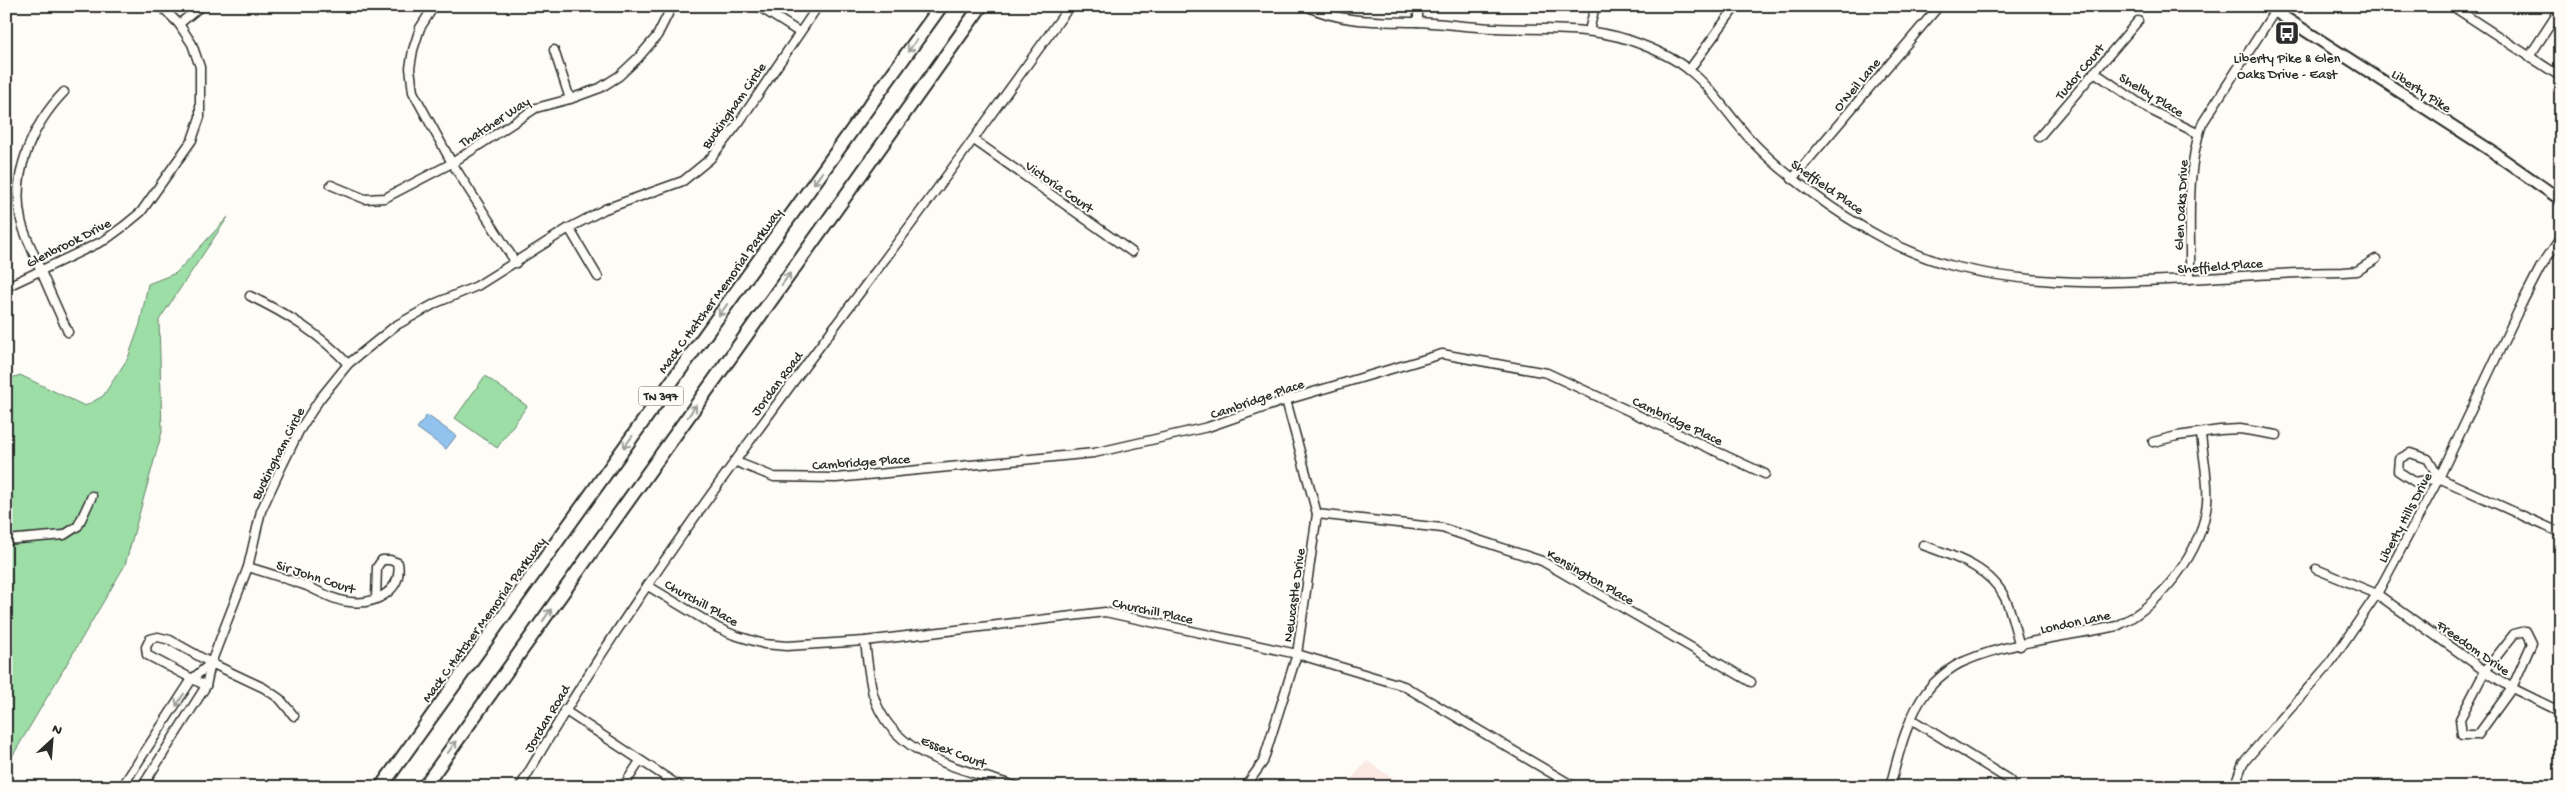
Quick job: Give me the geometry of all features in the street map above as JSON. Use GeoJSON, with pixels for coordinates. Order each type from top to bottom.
{"type":"FeatureCollection","features":[{"type":"Feature","properties":{"kind":"highway","name":"Mack C Hatcher Memorial Parkway"},"geometry":{"type":"LineString","coordinates":[[381,787],[941,6]]}},
{"type":"Feature","properties":{"kind":"highway","name":"TN 397"},"geometry":{"type":"LineString","coordinates":[[424,787],[981,6]]}},
{"type":"Feature","properties":{"kind":"street","name":"Glenbrook Drive"},"geometry":{"type":"LineString","coordinates":[[6,287],[105,240],[141,212],[192,140],[200,117],[200,67],[192,44],[178,24],[161,6]]}},
{"type":"Feature","properties":{"kind":"street"},"geometry":{"type":"LineString","coordinates":[[178,24],[201,6]]}},
{"type":"Feature","properties":{"kind":"street"},"geometry":{"type":"LineString","coordinates":[[434,6],[420,28],[413,50],[410,68],[412,84],[422,111],[452,163],[516,263]]}},
{"type":"Feature","properties":{"kind":"street","name":"Thatcher Way"},"geometry":{"type":"LineString","coordinates":[[331,185],[365,199],[385,198],[452,163],[536,108],[570,99],[600,88],[619,76],[656,36],[672,6]]}},
{"type":"Feature","properties":{"kind":"street"},"geometry":{"type":"LineString","coordinates":[[758,6],[799,32]]}},
{"type":"Feature","properties":{"kind":"street","name":"Buckingham Circle"},"geometry":{"type":"LineString","coordinates":[[142,787],[206,686],[211,663],[248,567],[261,511],[280,470],[299,431],[348,364],[395,326],[436,303],[477,286],[569,228],[605,209],[683,181],[710,159],[740,121],[818,6]]}},
{"type":"Feature","properties":{"kind":"street","name":"Jordan Road"},"geometry":{"type":"LineString","coordinates":[[520,787],[564,710],[734,461],[974,140],[1070,6]]}},
{"type":"Feature","properties":{"kind":"street","name":"Sheffield Place"},"geometry":{"type":"LineString","coordinates":[[1306,6],[1354,20],[1418,22],[1491,28],[1589,31],[1642,45],[1689,70],[1767,158],[1824,203],[1871,230],[1919,254],[1954,266],[2013,278],[2049,282],[2143,283],[2190,279],[2350,272],[2357,271],[2376,259]]}},
{"type":"Feature","properties":{"kind":"street"},"geometry":{"type":"LineString","coordinates":[[1418,6],[1418,22]]}},
{"type":"Feature","properties":{"kind":"street"},"geometry":{"type":"LineString","coordinates":[[1589,31],[1595,6]]}},
{"type":"Feature","properties":{"kind":"street"},"geometry":{"type":"LineString","coordinates":[[1689,70],[1736,6]]}},
{"type":"Feature","properties":{"kind":"street","name":"O'Neil Lane"},"geometry":{"type":"LineString","coordinates":[[1792,179],[1939,6]]}},
{"type":"Feature","properties":{"kind":"street"},"geometry":{"type":"LineString","coordinates":[[2452,6],[2561,77]]}},
{"type":"Feature","properties":{"kind":"street","name":"Glen Oaks Drive"},"geometry":{"type":"LineString","coordinates":[[2190,279],[2192,176],[2202,124],[2273,8]]}},
{"type":"Feature","properties":{"kind":"street","name":"Liberty Pike"},"geometry":{"type":"LineString","coordinates":[[2273,8],[2490,150],[2561,200]]}},
{"type":"Feature","properties":{"kind":"street"},"geometry":{"type":"LineString","coordinates":[[2528,57],[2561,8]]}},
{"type":"Feature","properties":{"kind":"street","name":"Tudor Court"},"geometry":{"type":"LineString","coordinates":[[2039,137],[2138,20]]}},
{"type":"Feature","properties":{"kind":"street"},"geometry":{"type":"LineString","coordinates":[[554,50],[570,99]]}},
{"type":"Feature","properties":{"kind":"street","name":"Shelby Place"},"geometry":{"type":"LineString","coordinates":[[2094,72],[2148,109],[2199,134]]}},
{"type":"Feature","properties":{"kind":"street"},"geometry":{"type":"LineString","coordinates":[[64,92],[46,110],[21,169],[18,197],[21,222],[68,332]]}},
{"type":"Feature","properties":{"kind":"street","name":"Victoria Court"},"geometry":{"type":"LineString","coordinates":[[974,140],[1132,252]]}},
{"type":"Feature","properties":{"kind":"street"},"geometry":{"type":"LineString","coordinates":[[569,228],[598,277]]}},
{"type":"Feature","properties":{"kind":"street","name":"Liberty Hills Drive"},"geometry":{"type":"LineString","coordinates":[[2234,787],[2243,764],[2330,663],[2377,594],[2439,478],[2540,268],[2561,238]]}},
{"type":"Feature","properties":{"kind":"street"},"geometry":{"type":"LineString","coordinates":[[250,296],[307,327],[330,345],[348,364]]}},
{"type":"Feature","properties":{"kind":"street","name":"Cambridge Place"},"geometry":{"type":"LineString","coordinates":[[734,461],[774,477],[836,478],[1094,453],[1208,427],[1286,400],[1442,354],[1547,373],[1765,474]]}},
{"type":"Feature","properties":{"kind":"street","name":"Newcastle Drive"},"geometry":{"type":"LineString","coordinates":[[1245,787],[1263,762],[1297,654],[1317,514],[1286,400]]}},
{"type":"Feature","properties":{"kind":"street"},"geometry":{"type":"LineString","coordinates":[[2153,442],[2177,436],[2220,430],[2240,430],[2277,435]]}},
{"type":"Feature","properties":{"kind":"street","name":"London Lane"},"geometry":{"type":"LineString","coordinates":[[1890,787],[1912,719],[1927,691],[1953,668],[1964,661],[2020,646],[2117,626],[2132,619],[2169,584],[2196,540],[2204,521],[2207,494],[2201,434]]}},
{"type":"Feature","properties":{"kind":"street"},"geometry":{"type":"LineString","coordinates":[[2439,478],[2428,459],[2410,452],[2399,460],[2398,471],[2415,482],[2439,478],[2561,533]]}},
{"type":"Feature","properties":{"kind":"street"},"geometry":{"type":"LineString","coordinates":[[6,540],[64,535],[78,526],[92,496]]}},
{"type":"Feature","properties":{"kind":"street","name":"Kensington Place"},"geometry":{"type":"LineString","coordinates":[[1317,514],[1442,528],[1542,561],[1751,682]]}},
{"type":"Feature","properties":{"kind":"street"},"geometry":{"type":"LineString","coordinates":[[1923,545],[1963,560],[1988,577],[2005,598],[2020,646]]}},
{"type":"Feature","properties":{"kind":"street","name":"Sir John Court"},"geometry":{"type":"LineString","coordinates":[[248,567],[348,602],[361,603],[376,599],[388,594],[396,583],[399,571],[398,563],[382,560],[377,567],[376,599]]}},
{"type":"Feature","properties":{"kind":"street","name":"Freedom Drive"},"geometry":{"type":"LineString","coordinates":[[2316,569],[2377,594],[2485,671],[2512,688],[2561,712]]}},
{"type":"Feature","properties":{"kind":"street","name":"Churchill Place"},"geometry":{"type":"LineString","coordinates":[[648,586],[718,628],[764,644],[787,646],[865,641],[1105,612],[1297,654],[1404,686],[1575,787]]}},
{"type":"Feature","properties":{"kind":"street"},"geometry":{"type":"LineString","coordinates":[[2526,632],[2532,643],[2512,688],[2478,735],[2462,735],[2460,719],[2485,671],[2514,634],[2526,632]]}},
{"type":"Feature","properties":{"kind":"street"},"geometry":{"type":"LineString","coordinates":[[206,686],[147,655],[146,648],[150,639],[158,637],[170,640],[211,663],[264,688],[280,699],[294,716]]}},
{"type":"Feature","properties":{"kind":"street","name":"Essex Court"},"geometry":{"type":"LineString","coordinates":[[865,641],[874,694],[884,718],[900,738],[924,755],[1018,787]]}},
{"type":"Feature","properties":{"kind":"street","name":"Buckingham Circle"},"geometry":{"type":"LineString","coordinates":[[122,787],[192,680],[211,663]]}},
{"type":"Feature","properties":{"kind":"street"},"geometry":{"type":"LineString","coordinates":[[564,710],[681,787]]}},
{"type":"Feature","properties":{"kind":"street"},"geometry":{"type":"LineString","coordinates":[[1912,719],[2011,781]]}},
{"type":"Feature","properties":{"kind":"street"},"geometry":{"type":"LineString","coordinates":[[623,787],[640,760]]}},
{"type":"Feature","properties":{"kind":"street"},"geometry":{"type":"LineString","coordinates":[[128,778],[142,787]]}},
{"type":"Feature","properties":{"kind":"shaded area"},"geometry":{"type":"Polygon","coordinates":[[[1367,761],[1406,787],[1344,787],[1367,761]]]}},
{"type":"Feature","properties":{"kind":"green space"},"geometry":{"type":"Polygon","coordinates":[[[228,217],[159,320],[162,432],[125,565],[6,767],[6,380],[20,375],[85,406],[103,396],[128,358],[140,324],[148,284],[176,273],[228,217]]]}},
{"type":"Feature","properties":{"kind":"green space"},"geometry":{"type":"Polygon","coordinates":[[[485,376],[527,406],[497,448],[455,418],[485,376]]]}},
{"type":"Feature","properties":{"kind":"water"},"geometry":{"type":"Polygon","coordinates":[[[427,415],[456,436],[446,449],[417,428],[427,415]]]}},
{"type":"Feature","properties":{"kind":"place","name":"Liberty Pike & Glen Oaks Drive - East"},"geometry":{"type":"Point","coordinates":[2287,33]}}]}
